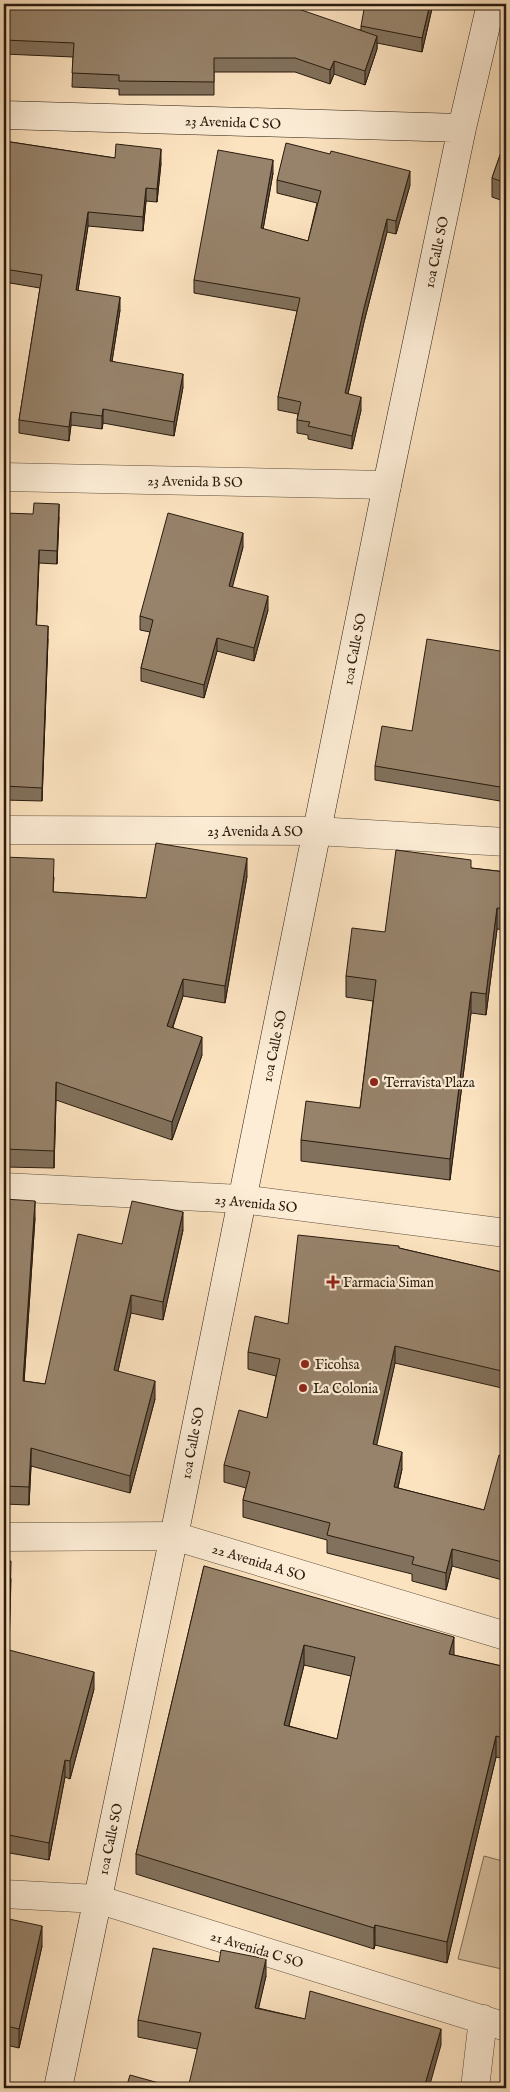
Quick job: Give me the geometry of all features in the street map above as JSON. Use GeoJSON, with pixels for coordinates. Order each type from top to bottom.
{"type":"FeatureCollection","features":[{"type":"Feature","properties":{"kind":"street","name":"10a Calle SO"},"geometry":{"type":"LineString","coordinates":[[58,2088],[174,1536],[387,485],[462,128],[491,4]]}},
{"type":"Feature","properties":{"kind":"street","name":"23 Avenida C SO"},"geometry":{"type":"LineString","coordinates":[[4,115],[462,128]]}},
{"type":"Feature","properties":{"kind":"street","name":"23 Avenida B SO"},"geometry":{"type":"LineString","coordinates":[[4,477],[387,485]]}},
{"type":"Feature","properties":{"kind":"street","name":"23 Avenida A SO"},"geometry":{"type":"LineString","coordinates":[[4,830],[316,832],[506,842]]}},
{"type":"Feature","properties":{"kind":"street","name":"23 Avenida SO"},"geometry":{"type":"LineString","coordinates":[[4,1187],[241,1200],[506,1232]]}},
{"type":"Feature","properties":{"kind":"street","name":"22 Avenida A SO"},"geometry":{"type":"LineString","coordinates":[[4,1537],[174,1536],[506,1636]]}},
{"type":"Feature","properties":{"kind":"street","name":"21 Avenida C SO"},"geometry":{"type":"LineString","coordinates":[[4,1894],[97,1899],[495,2023]]}},
{"type":"Feature","properties":{"kind":"street"},"geometry":{"type":"LineString","coordinates":[[475,2088],[495,2023]]}},
{"type":"Feature","properties":{"kind":"shaded area"},"geometry":{"type":"Polygon","coordinates":[[[484,1856],[506,1862],[506,1970],[458,1959],[484,1856]]]}},
{"type":"Feature","properties":{"kind":"building"},"geometry":{"type":"Polygon","coordinates":[[[4,4],[284,4],[377,36],[365,71],[334,61],[330,70],[295,58],[214,58],[214,82],[119,81],[119,75],[72,73],[74,43],[4,40],[4,4]]]}},
{"type":"Feature","properties":{"kind":"building"},"geometry":{"type":"Polygon","coordinates":[[[365,4],[430,4],[422,38],[361,26],[365,4]]]}},
{"type":"Feature","properties":{"kind":"building"},"geometry":{"type":"Polygon","coordinates":[[[506,138],[506,183],[492,178],[506,138]]]}},
{"type":"Feature","properties":{"kind":"building"},"geometry":{"type":"Polygon","coordinates":[[[4,141],[115,158],[116,144],[161,149],[157,189],[146,188],[143,217],[88,212],[76,290],[120,297],[110,361],[183,374],[174,422],[103,409],[102,416],[71,412],[69,427],[19,420],[42,275],[4,269],[4,141]]]}},
{"type":"Feature","properties":{"kind":"building"},"geometry":{"type":"Polygon","coordinates":[[[286,143],[330,154],[331,151],[410,171],[396,221],[387,219],[345,393],[361,397],[352,436],[308,426],[310,422],[297,420],[301,402],[278,397],[300,298],[194,280],[218,150],[273,160],[261,228],[308,241],[321,191],[277,180],[286,143]]]}},
{"type":"Feature","properties":{"kind":"building"},"geometry":{"type":"Polygon","coordinates":[[[34,503],[59,504],[57,551],[39,550],[36,625],[48,626],[42,788],[4,786],[4,513],[33,514],[34,503]]]}},
{"type":"Feature","properties":{"kind":"building"},"geometry":{"type":"Polygon","coordinates":[[[168,513],[243,533],[229,586],[268,596],[254,648],[217,638],[204,685],[141,668],[153,620],[140,616],[168,513]]]}},
{"type":"Feature","properties":{"kind":"building"},"geometry":{"type":"Polygon","coordinates":[[[427,639],[506,652],[506,712],[501,744],[506,745],[506,788],[375,766],[382,726],[412,731],[427,639]]]}},
{"type":"Feature","properties":{"kind":"building"},"geometry":{"type":"Polygon","coordinates":[[[156,843],[247,858],[225,986],[183,979],[167,1026],[202,1037],[172,1122],[56,1082],[54,1151],[4,1149],[4,857],[54,859],[53,892],[146,898],[156,843]]]}},
{"type":"Feature","properties":{"kind":"building"},"geometry":{"type":"Polygon","coordinates":[[[396,850],[471,860],[471,868],[506,872],[506,909],[497,908],[486,994],[471,992],[450,1159],[301,1140],[306,1101],[360,1108],[376,980],[346,976],[352,928],[385,932],[396,850]]]}},
{"type":"Feature","properties":{"kind":"building"},"geometry":{"type":"Polygon","coordinates":[[[4,1199],[35,1201],[23,1381],[45,1384],[78,1234],[122,1244],[132,1201],[183,1212],[163,1302],[131,1295],[114,1370],[155,1381],[130,1476],[31,1448],[29,1487],[4,1486],[4,1199]]]}},
{"type":"Feature","properties":{"kind":"building"},"geometry":{"type":"Polygon","coordinates":[[[298,1235],[399,1246],[399,1248],[506,1273],[506,1372],[395,1346],[373,1444],[402,1452],[394,1487],[484,1510],[499,1455],[506,1457],[506,1563],[452,1549],[446,1573],[412,1564],[414,1557],[327,1535],[330,1523],[243,1500],[250,1472],[224,1465],[239,1410],[267,1418],[280,1359],[248,1352],[255,1316],[288,1324],[298,1235]]]}},
{"type":"Feature","properties":{"kind":"building"},"geometry":{"type":"Polygon","coordinates":[[[4,1561],[11,1561],[9,1650],[94,1672],[70,1761],[65,1760],[49,1843],[4,1834],[4,1561]]]}},
{"type":"Feature","properties":{"kind":"building"},"geometry":{"type":"Polygon","coordinates":[[[204,1566],[454,1637],[449,1654],[506,1667],[506,1739],[496,1736],[447,1942],[375,1925],[374,1928],[136,1854],[204,1566]],[[304,1645],[284,1725],[337,1739],[355,1657],[304,1645]]]}},
{"type":"Feature","properties":{"kind":"building"},"geometry":{"type":"Polygon","coordinates":[[[4,1918],[42,1926],[19,2029],[6,2026],[4,2038],[4,1918]]]}},
{"type":"Feature","properties":{"kind":"building"},"geometry":{"type":"Polygon","coordinates":[[[153,1948],[219,1962],[221,1950],[266,1959],[255,2008],[305,2019],[310,1991],[441,2029],[424,2088],[188,2088],[201,2033],[138,2020],[153,1948]]]}},
{"type":"Feature","properties":{"kind":"building"},"geometry":{"type":"Polygon","coordinates":[[[130,2075],[177,2088],[126,2088],[130,2075]]]}},
{"type":"Feature","properties":{"kind":"place","name":"Terravista Plaza"},"geometry":{"type":"Point","coordinates":[374,1082]}},
{"type":"Feature","properties":{"kind":"place","name":"Farmacia Siman"},"geometry":{"type":"Point","coordinates":[333,1282]}},
{"type":"Feature","properties":{"kind":"place","name":"Ficohsa"},"geometry":{"type":"Point","coordinates":[305,1364]}},
{"type":"Feature","properties":{"kind":"place","name":"La Colonia"},"geometry":{"type":"Point","coordinates":[303,1388]}}]}
